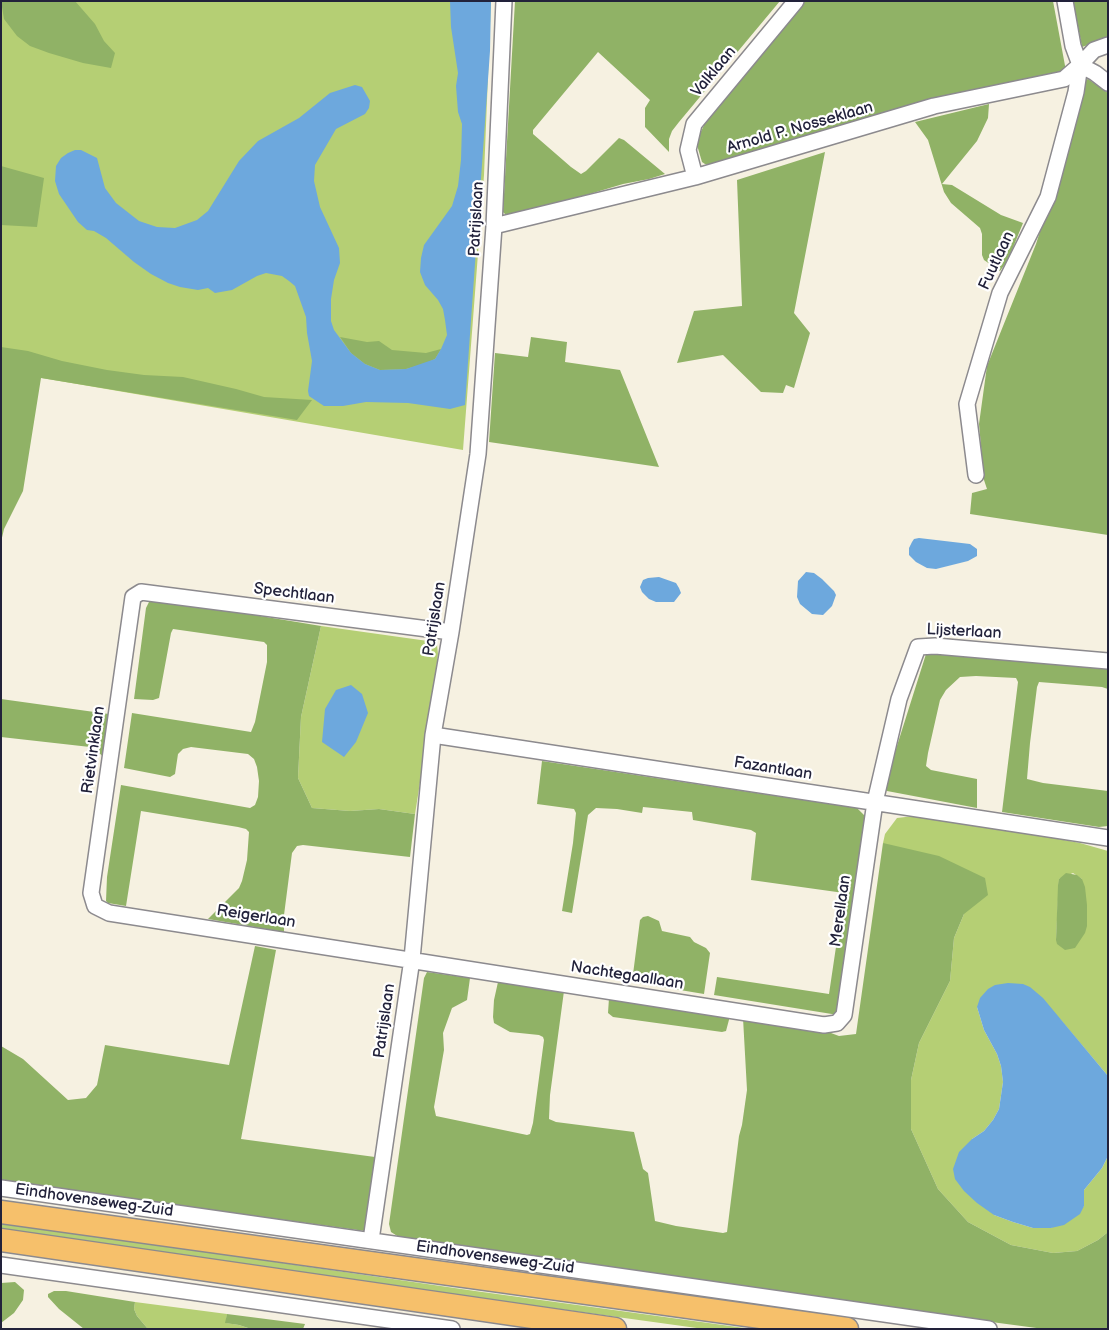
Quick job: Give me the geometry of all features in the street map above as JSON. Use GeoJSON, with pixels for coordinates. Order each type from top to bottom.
{"type":"FeatureCollection","features":[{"type":"Feature","properties":{"kind":"main road","name":"Eindhovenseweg-Zuid"},"geometry":{"type":"LineString","coordinates":[[1,1212],[847,1329]]}},
{"type":"Feature","properties":{"kind":"main road"},"geometry":{"type":"LineString","coordinates":[[1,1240],[615,1329]]}},
{"type":"Feature","properties":{"kind":"street","name":"Patrijslaan"},"geometry":{"type":"LineString","coordinates":[[371,1240],[412,959],[433,735],[478,454],[494,226],[504,1]]}},
{"type":"Feature","properties":{"kind":"street","name":"Valklaan"},"geometry":{"type":"LineString","coordinates":[[695,177],[688,150],[694,124],[796,1]]}},
{"type":"Feature","properties":{"kind":"street"},"geometry":{"type":"LineString","coordinates":[[1065,1],[1073,46],[1080,65],[1108,83]]}},
{"type":"Feature","properties":{"kind":"street","name":"Arnold P. Nosseklaan"},"geometry":{"type":"LineString","coordinates":[[494,226],[695,177],[934,106],[1064,79],[1094,50],[1108,45]]}},
{"type":"Feature","properties":{"kind":"street","name":"Fuutlaan"},"geometry":{"type":"LineString","coordinates":[[976,475],[967,404],[1000,293],[1048,197],[1076,92],[1080,65]]}},
{"type":"Feature","properties":{"kind":"street","name":"Spechtlaan"},"geometry":{"type":"LineString","coordinates":[[133,597],[141,592],[451,632]]}},
{"type":"Feature","properties":{"kind":"street","name":"Rietvinklaan"},"geometry":{"type":"LineString","coordinates":[[95,906],[91,893],[133,597]]}},
{"type":"Feature","properties":{"kind":"street","name":"Lijsterlaan"},"geometry":{"type":"LineString","coordinates":[[875,802],[899,700],[918,647],[935,646],[1108,660]]}},
{"type":"Feature","properties":{"kind":"street","name":"Fazantlaan"},"geometry":{"type":"LineString","coordinates":[[433,735],[1108,838]]}},
{"type":"Feature","properties":{"kind":"street","name":"Merellaan"},"geometry":{"type":"LineString","coordinates":[[837,1023],[844,1015],[875,802]]}},
{"type":"Feature","properties":{"kind":"street","name":"Reigerlaan"},"geometry":{"type":"LineString","coordinates":[[95,906],[109,913],[412,959]]}},
{"type":"Feature","properties":{"kind":"street","name":"Nachtegaallaan"},"geometry":{"type":"LineString","coordinates":[[412,959],[824,1025],[837,1023]]}},
{"type":"Feature","properties":{"kind":"street","name":"Eindhovenseweg-Zuid"},"geometry":{"type":"LineString","coordinates":[[1,1188],[989,1329]]}},
{"type":"Feature","properties":{"kind":"street"},"geometry":{"type":"LineString","coordinates":[[1,1265],[452,1329]]}},
{"type":"Feature","properties":{"kind":"green space"},"geometry":{"type":"Polygon","coordinates":[[[1,1],[491,1],[484,175],[463,450],[1,371],[1,1]]]}},
{"type":"Feature","properties":{"kind":"green space"},"geometry":{"type":"Polygon","coordinates":[[[1,1],[75,1],[95,24],[104,41],[115,53],[111,68],[83,63],[30,46],[17,36],[4,19],[1,1]]]}},
{"type":"Feature","properties":{"kind":"green space"},"geometry":{"type":"Polygon","coordinates":[[[515,1],[780,1],[672,131],[669,139],[669,152],[645,127],[645,108],[650,100],[598,52],[533,130],[533,134],[581,174],[619,138],[624,140],[665,174],[623,184],[523,214],[507,216],[503,212],[515,1]]]}},
{"type":"Feature","properties":{"kind":"green space"},"geometry":{"type":"Polygon","coordinates":[[[802,1],[1053,1],[1066,71],[718,168],[705,164],[702,162],[697,145],[705,123],[802,1]]]}},
{"type":"Feature","properties":{"kind":"green space"},"geometry":{"type":"Polygon","coordinates":[[[1073,1],[1108,1],[1108,38],[1082,47],[1073,1]]]}},
{"type":"Feature","properties":{"kind":"green space"},"geometry":{"type":"Polygon","coordinates":[[[1088,79],[1108,93],[1108,535],[970,514],[972,493],[987,489],[984,480],[979,424],[987,366],[1036,244],[1069,142],[1086,80],[1088,79]]]}},
{"type":"Feature","properties":{"kind":"green space"},"geometry":{"type":"Polygon","coordinates":[[[989,104],[988,118],[977,141],[942,184],[952,185],[1001,215],[1023,223],[1008,260],[1000,271],[984,260],[980,228],[951,203],[944,192],[928,140],[915,122],[989,104]]]}},
{"type":"Feature","properties":{"kind":"green space"},"geometry":{"type":"Polygon","coordinates":[[[825,152],[794,313],[810,333],[794,388],[786,385],[783,393],[761,392],[723,355],[677,363],[694,311],[742,306],[737,180],[825,152]]]}},
{"type":"Feature","properties":{"kind":"green space"},"geometry":{"type":"Polygon","coordinates":[[[1,166],[44,178],[37,227],[1,225],[1,166]]]}},
{"type":"Feature","properties":{"kind":"green space"},"geometry":{"type":"Polygon","coordinates":[[[340,337],[367,342],[379,341],[392,350],[426,353],[441,349],[435,359],[424,364],[406,369],[380,370],[365,364],[351,353],[340,337]]]}},
{"type":"Feature","properties":{"kind":"green space"},"geometry":{"type":"Polygon","coordinates":[[[531,337],[567,342],[565,362],[620,370],[659,467],[489,442],[495,353],[528,357],[531,337]]]}},
{"type":"Feature","properties":{"kind":"green space"},"geometry":{"type":"Polygon","coordinates":[[[1,347],[28,351],[62,361],[107,370],[144,375],[183,377],[264,397],[312,400],[297,420],[41,378],[23,491],[4,529],[1,542],[1,347]]]}},
{"type":"Feature","properties":{"kind":"green space"},"geometry":{"type":"Polygon","coordinates":[[[150,600],[200,606],[321,626],[301,717],[298,778],[312,808],[350,811],[379,809],[415,814],[410,857],[303,845],[297,846],[292,853],[284,915],[284,932],[208,919],[239,888],[242,881],[247,860],[249,832],[246,829],[141,811],[126,906],[108,903],[106,901],[107,877],[121,785],[250,808],[255,805],[258,797],[259,781],[257,767],[254,759],[248,754],[191,747],[183,749],[178,754],[175,774],[170,777],[124,768],[132,713],[251,732],[255,722],[267,662],[267,645],[264,642],[173,629],[159,698],[153,700],[134,699],[146,608],[150,600]]]}},
{"type":"Feature","properties":{"kind":"green space"},"geometry":{"type":"Polygon","coordinates":[[[321,626],[435,642],[437,645],[438,654],[429,726],[415,814],[379,809],[350,811],[312,808],[298,778],[301,717],[321,626]]]}},
{"type":"Feature","properties":{"kind":"green space"},"geometry":{"type":"Polygon","coordinates":[[[926,654],[1034,661],[1108,669],[1108,689],[1039,682],[1027,779],[1043,783],[1108,791],[1108,826],[1099,827],[1002,812],[1018,682],[1016,678],[960,677],[946,690],[940,700],[926,766],[931,770],[977,779],[977,808],[887,791],[884,787],[926,654]]]}},
{"type":"Feature","properties":{"kind":"green space"},"geometry":{"type":"Polygon","coordinates":[[[1,699],[116,715],[109,762],[90,747],[1,737],[1,699]]]}},
{"type":"Feature","properties":{"kind":"green space"},"geometry":{"type":"Polygon","coordinates":[[[542,761],[857,808],[866,817],[838,1015],[714,995],[717,977],[829,994],[844,893],[751,880],[756,833],[751,830],[693,820],[692,812],[643,807],[642,813],[596,808],[588,815],[572,913],[562,911],[576,813],[574,809],[537,804],[542,761]]]}},
{"type":"Feature","properties":{"kind":"green space"},"geometry":{"type":"Polygon","coordinates":[[[914,816],[999,828],[1080,843],[1108,851],[1108,1076],[1060,1019],[977,1007],[984,1030],[997,1054],[1003,1082],[999,1109],[984,1131],[972,1139],[994,1215],[1033,1228],[1051,1228],[1084,1206],[1084,1190],[1102,1168],[1108,1156],[1108,1232],[1098,1240],[1077,1251],[1053,1253],[1011,1245],[968,1222],[938,1189],[911,1129],[911,1080],[919,1043],[950,981],[954,938],[964,914],[883,843],[885,834],[897,818],[914,816]],[[1073,873],[1059,879],[1056,940],[1082,879],[1073,873]]]}},
{"type":"Feature","properties":{"kind":"green space"},"geometry":{"type":"Polygon","coordinates":[[[883,843],[939,856],[985,878],[988,895],[964,914],[954,938],[950,981],[919,1043],[911,1080],[911,1129],[938,1189],[968,1222],[1011,1245],[1053,1253],[1077,1251],[1098,1240],[1108,1232],[1108,1329],[1044,1329],[924,1313],[402,1239],[391,1232],[389,1224],[424,978],[427,972],[470,978],[467,1000],[452,1008],[443,1033],[444,1050],[434,1107],[436,1116],[527,1135],[530,1134],[544,1040],[539,1035],[510,1032],[494,1023],[494,1000],[498,982],[564,991],[550,1095],[549,1119],[556,1122],[634,1132],[643,1169],[648,1173],[655,1221],[676,1226],[727,1232],[739,1136],[747,1090],[743,1018],[823,1030],[839,1036],[856,1034],[883,843]]]}},
{"type":"Feature","properties":{"kind":"green space"},"geometry":{"type":"Polygon","coordinates":[[[1066,873],[1077,875],[1082,879],[1087,905],[1087,926],[1085,933],[1075,948],[1065,950],[1057,944],[1056,940],[1058,885],[1059,879],[1066,873]]]}},
{"type":"Feature","properties":{"kind":"green space"},"geometry":{"type":"Polygon","coordinates":[[[648,916],[659,921],[662,931],[690,937],[710,953],[704,994],[632,982],[640,920],[648,916]]]}},
{"type":"Feature","properties":{"kind":"green space"},"geometry":{"type":"Polygon","coordinates":[[[255,946],[276,950],[241,1139],[375,1157],[365,1231],[1,1181],[1,1046],[23,1059],[68,1100],[86,1098],[97,1085],[105,1045],[229,1065],[255,946]]]}},
{"type":"Feature","properties":{"kind":"green space"},"geometry":{"type":"Polygon","coordinates":[[[609,998],[730,1016],[726,1031],[722,1032],[613,1017],[608,1013],[609,998]]]}},
{"type":"Feature","properties":{"kind":"green space"},"geometry":{"type":"Polygon","coordinates":[[[1,1222],[752,1329],[704,1329],[1,1232],[1,1222]]]}},
{"type":"Feature","properties":{"kind":"green space"},"geometry":{"type":"Polygon","coordinates":[[[15,1282],[24,1290],[23,1300],[14,1313],[1,1323],[1,1283],[15,1282]]]}},
{"type":"Feature","properties":{"kind":"green space"},"geometry":{"type":"Polygon","coordinates":[[[54,1291],[66,1291],[135,1302],[134,1309],[137,1316],[148,1329],[84,1329],[59,1309],[48,1297],[48,1294],[54,1291]]]}},
{"type":"Feature","properties":{"kind":"green space"},"geometry":{"type":"Polygon","coordinates":[[[135,1302],[227,1314],[226,1323],[251,1329],[148,1329],[137,1316],[134,1309],[135,1302]]]}},
{"type":"Feature","properties":{"kind":"green space"},"geometry":{"type":"Polygon","coordinates":[[[227,1314],[305,1324],[303,1329],[251,1329],[225,1323],[227,1314]]]}},
{"type":"Feature","properties":{"kind":"water"},"geometry":{"type":"Polygon","coordinates":[[[450,1],[491,1],[490,51],[465,405],[450,409],[408,403],[366,402],[343,406],[324,406],[309,396],[312,361],[306,317],[295,286],[289,281],[282,276],[266,273],[232,290],[215,293],[208,288],[198,290],[168,283],[134,262],[106,238],[94,231],[87,230],[78,222],[59,194],[55,181],[56,166],[61,158],[68,153],[81,150],[97,158],[105,188],[116,203],[139,221],[157,227],[175,228],[197,220],[208,211],[239,161],[258,141],[299,118],[330,93],[355,85],[362,87],[370,101],[369,108],[365,114],[336,129],[315,165],[314,181],[320,207],[339,248],[340,263],[334,280],[331,299],[331,321],[334,330],[351,353],[365,364],[380,370],[406,369],[435,359],[447,335],[445,320],[443,309],[425,285],[420,272],[424,245],[452,206],[458,186],[461,160],[462,124],[458,112],[456,86],[458,73],[451,27],[450,1]]]}},
{"type":"Feature","properties":{"kind":"water"},"geometry":{"type":"Polygon","coordinates":[[[914,539],[970,544],[977,549],[977,556],[968,561],[936,569],[927,568],[916,562],[909,555],[909,548],[912,542],[914,539]]]}},
{"type":"Feature","properties":{"kind":"water"},"geometry":{"type":"Polygon","coordinates":[[[806,572],[814,573],[822,579],[836,595],[832,606],[823,615],[812,614],[800,604],[797,597],[798,581],[806,572]]]}},
{"type":"Feature","properties":{"kind":"water"},"geometry":{"type":"Polygon","coordinates":[[[659,577],[676,583],[679,588],[681,593],[674,602],[656,602],[649,599],[642,592],[640,587],[643,580],[659,577]]]}},
{"type":"Feature","properties":{"kind":"water"},"geometry":{"type":"Polygon","coordinates":[[[351,685],[362,694],[368,713],[356,742],[344,757],[322,742],[325,709],[336,690],[351,685]]]}},
{"type":"Feature","properties":{"kind":"water"},"geometry":{"type":"Polygon","coordinates":[[[1008,983],[1023,984],[1030,987],[1043,998],[1108,1076],[1108,1156],[1102,1168],[1084,1190],[1084,1206],[1080,1214],[1064,1225],[1051,1228],[1033,1228],[994,1215],[964,1191],[955,1179],[953,1169],[959,1152],[972,1139],[984,1131],[999,1109],[1003,1082],[1001,1066],[997,1054],[984,1030],[977,1007],[980,998],[988,989],[995,985],[1008,983]]]}}]}
